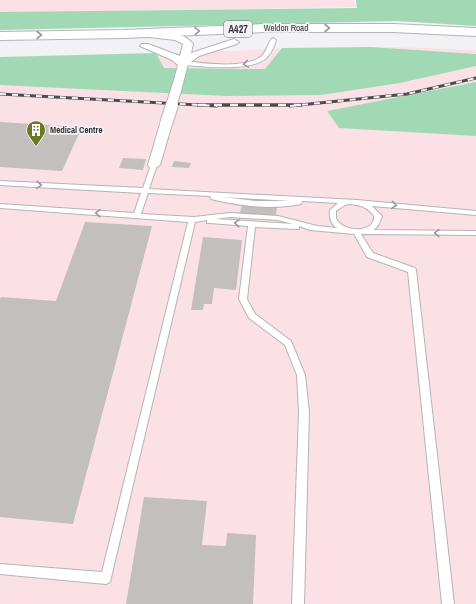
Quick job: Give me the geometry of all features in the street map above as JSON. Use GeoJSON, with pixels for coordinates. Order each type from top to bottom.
{"type":"FeatureCollection","features":[{"type":"Feature","properties":{"kind":"highway","name":"Weldon Road"},"geometry":{"type":"LineString","coordinates":[[0,36],[123,34],[266,28],[393,28],[476,32]]}},
{"type":"Feature","properties":{"kind":"highway","name":"Weldon Road"},"geometry":{"type":"LineString","coordinates":[[0,49],[145,46],[273,40],[416,38],[476,39]]}},
{"type":"Feature","properties":{"kind":"street"},"geometry":{"type":"LineString","coordinates":[[123,34],[172,36],[183,39],[188,44],[188,49],[182,63],[177,87],[154,165]]}},
{"type":"Feature","properties":{"kind":"street"},"geometry":{"type":"LineString","coordinates":[[182,63],[196,54],[234,42]]}},
{"type":"Feature","properties":{"kind":"street"},"geometry":{"type":"LineString","coordinates":[[145,46],[171,56],[182,63]]}},
{"type":"Feature","properties":{"kind":"lane"},"geometry":{"type":"LineString","coordinates":[[182,63],[250,64],[264,58],[271,47],[273,40]]}},
{"type":"Feature","properties":{"kind":"lane"},"geometry":{"type":"LineString","coordinates":[[137,216],[154,165]]}},
{"type":"Feature","properties":{"kind":"lane"},"geometry":{"type":"LineString","coordinates":[[0,183],[194,192],[230,202],[280,205],[320,200],[476,213]]}},
{"type":"Feature","properties":{"kind":"lane"},"geometry":{"type":"LineString","coordinates":[[357,202],[364,204],[375,211],[378,221],[371,229],[356,232],[342,228],[336,224],[332,214],[337,206],[343,203],[357,202]]}},
{"type":"Feature","properties":{"kind":"lane"},"geometry":{"type":"LineString","coordinates":[[0,206],[356,232],[476,233]]}},
{"type":"Feature","properties":{"kind":"lane"},"geometry":{"type":"LineString","coordinates":[[192,220],[230,215],[271,218],[315,228]]}},
{"type":"Feature","properties":{"kind":"lane"},"geometry":{"type":"LineString","coordinates":[[0,569],[106,578],[192,220]]}},
{"type":"Feature","properties":{"kind":"lane"},"geometry":{"type":"LineString","coordinates":[[252,224],[243,299],[252,316],[288,343],[301,375],[304,412],[298,604]]}},
{"type":"Feature","properties":{"kind":"lane"},"geometry":{"type":"LineString","coordinates":[[356,232],[370,255],[412,270],[448,604]]}},
{"type":"Feature","properties":{"kind":"shaded area"},"geometry":{"type":"Polygon","coordinates":[[[0,0],[354,0],[356,7],[0,13],[0,0]]]}},
{"type":"Feature","properties":{"kind":"shaded area"},"geometry":{"type":"Polygon","coordinates":[[[395,47],[476,50],[476,604],[0,604],[0,59],[282,49],[395,47]]]}},
{"type":"Feature","properties":{"kind":"green space"},"geometry":{"type":"Polygon","coordinates":[[[356,0],[476,0],[476,26],[397,21],[0,30],[0,12],[357,8],[356,0]]]}},
{"type":"Feature","properties":{"kind":"green space"},"geometry":{"type":"Polygon","coordinates":[[[371,47],[476,54],[476,66],[400,83],[321,95],[226,96],[0,85],[0,57],[156,53],[164,68],[265,69],[282,48],[371,47]]]}},
{"type":"Feature","properties":{"kind":"green space"},"geometry":{"type":"Polygon","coordinates":[[[476,82],[476,136],[339,128],[327,111],[476,82]]]}},
{"type":"Feature","properties":{"kind":"building","name":"Medical Centre"},"geometry":{"type":"Polygon","coordinates":[[[0,122],[82,127],[62,171],[0,167],[0,122]]]}},
{"type":"Feature","properties":{"kind":"building"},"geometry":{"type":"Polygon","coordinates":[[[123,158],[146,159],[143,170],[119,168],[123,158]]]}},
{"type":"Feature","properties":{"kind":"building"},"geometry":{"type":"Polygon","coordinates":[[[174,161],[191,163],[189,168],[172,167],[174,161]]]}},
{"type":"Feature","properties":{"kind":"building"},"geometry":{"type":"Polygon","coordinates":[[[242,205],[277,207],[276,216],[240,213],[242,205]]]}},
{"type":"Feature","properties":{"kind":"building"},"geometry":{"type":"Polygon","coordinates":[[[85,222],[152,226],[73,524],[0,517],[0,299],[1,297],[56,301],[85,222]]]}},
{"type":"Feature","properties":{"kind":"building"},"geometry":{"type":"Polygon","coordinates":[[[203,237],[242,240],[236,290],[214,288],[212,304],[204,304],[203,310],[191,310],[203,237]]]}},
{"type":"Feature","properties":{"kind":"building"},"geometry":{"type":"Polygon","coordinates":[[[144,497],[207,501],[202,545],[226,546],[227,533],[256,535],[253,604],[126,604],[144,497]]]}},
{"type":"Feature","properties":{"kind":"railway"},"geometry":{"type":"LineString","coordinates":[[300,105],[407,94],[476,78]]}},
{"type":"Feature","properties":{"kind":"railway"},"geometry":{"type":"LineString","coordinates":[[0,94],[199,105]]}},
{"type":"Feature","properties":{"kind":"railway"},"geometry":{"type":"LineString","coordinates":[[199,105],[300,105]]}},
{"type":"Feature","properties":{"kind":"railway"},"geometry":{"type":"LineString","coordinates":[[199,105],[217,106]]}},
{"type":"Feature","properties":{"kind":"railway"},"geometry":{"type":"LineString","coordinates":[[290,106],[300,105]]}},
{"type":"Feature","properties":{"kind":"place","name":"Medical Centre"},"geometry":{"type":"Point","coordinates":[36,147]}}]}
